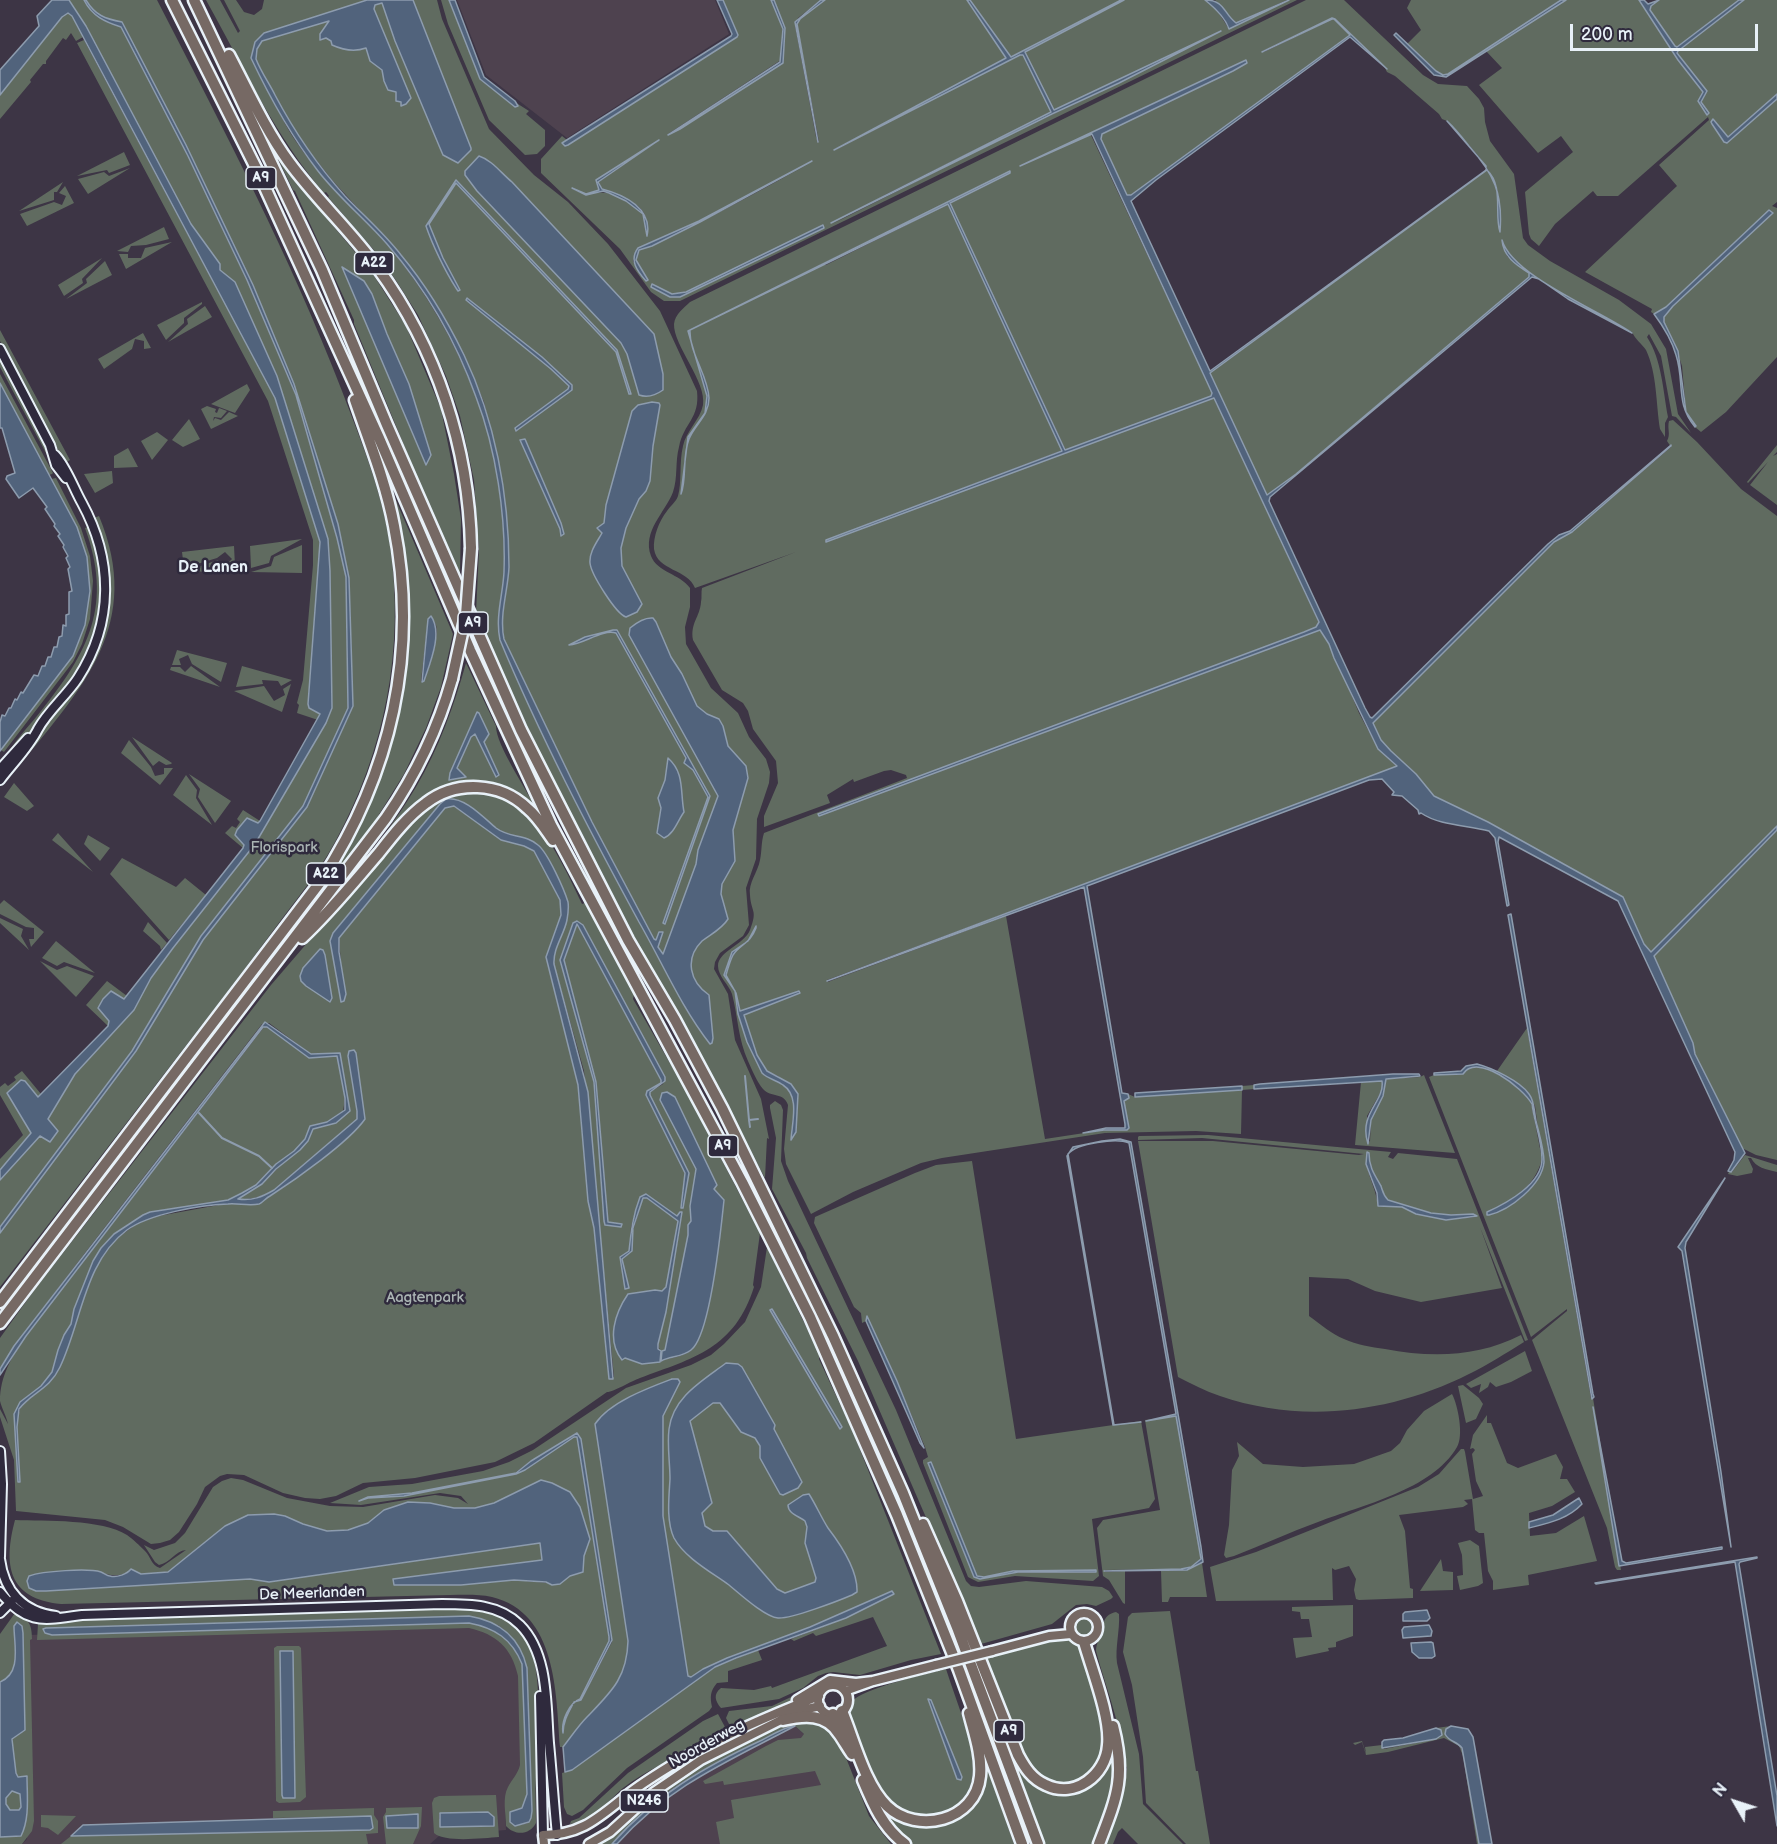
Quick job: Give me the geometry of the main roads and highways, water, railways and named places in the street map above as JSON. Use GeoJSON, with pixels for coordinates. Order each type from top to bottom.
{"type":"FeatureCollection","features":[{"type":"Feature","properties":{"kind":"highway","name":"A9"},"geometry":{"type":"LineString","coordinates":[[171,0],[257,170],[379,438],[479,672],[551,825],[742,1182],[810,1317],[897,1515],[959,1670],[1022,1844]]}},
{"type":"Feature","properties":{"kind":"highway","name":"A9"},"geometry":{"type":"LineString","coordinates":[[194,0],[322,270],[387,425],[521,730],[623,930],[675,1020],[743,1151],[833,1336],[903,1493],[958,1630],[1038,1844]]}},
{"type":"Feature","properties":{"kind":"highway","name":"A22"},"geometry":{"type":"LineString","coordinates":[[0,1323],[368,843],[401,795],[431,738],[452,679],[466,615],[471,548],[467,495],[457,438],[440,383],[414,324],[377,267],[288,161],[226,51],[201,13]]}},
{"type":"Feature","properties":{"kind":"highway","name":"A22"},"geometry":{"type":"LineString","coordinates":[[0,1302],[321,881],[350,832],[375,775],[390,725],[400,671],[404,607],[402,574],[394,523],[343,360]]}},
{"type":"Feature","properties":{"kind":"highway","name":"A22"},"geometry":{"type":"LineString","coordinates":[[276,963],[319,923],[412,814],[436,796],[447,791],[464,787],[479,787],[493,789],[516,798],[537,817],[584,887]]}},
{"type":"Feature","properties":{"kind":"highway","name":"A9"},"geometry":{"type":"LineString","coordinates":[[903,1493],[921,1519],[950,1583],[1018,1755],[1030,1773],[1052,1788],[1065,1789],[1083,1784],[1099,1772],[1106,1759],[1109,1737],[1088,1641]]}},
{"type":"Feature","properties":{"kind":"highway"},"geometry":{"type":"LineString","coordinates":[[1088,1641],[1116,1737],[1120,1767],[1118,1793],[1099,1844]]}},
{"type":"Feature","properties":{"kind":"highway","name":"A9"},"geometry":{"type":"LineString","coordinates":[[838,1713],[873,1787],[888,1807],[904,1818],[915,1821],[928,1822],[947,1818],[969,1801],[980,1776],[977,1746],[959,1670]]}},
{"type":"Feature","properties":{"kind":"highway"},"geometry":{"type":"LineString","coordinates":[[838,1713],[852,1754],[880,1817],[889,1830],[905,1844]]}},
{"type":"Feature","properties":{"kind":"highway"},"geometry":{"type":"LineString","coordinates":[[780,1716],[803,1715],[824,1720],[839,1733],[852,1754]]}},
{"type":"Feature","properties":{"kind":"main road"},"geometry":{"type":"LineString","coordinates":[[0,349],[90,519],[100,546],[105,580],[100,630],[86,664],[38,729],[0,769]]}},
{"type":"Feature","properties":{"kind":"main road"},"geometry":{"type":"LineString","coordinates":[[0,780],[38,729]]}},
{"type":"Feature","properties":{"kind":"main road"},"geometry":{"type":"LineString","coordinates":[[0,1451],[2,1484],[0,1558],[7,1597],[0,1613]]}},
{"type":"Feature","properties":{"kind":"main road","name":"De Meerlanden"},"geometry":{"type":"LineString","coordinates":[[7,1597],[39,1612],[64,1617],[442,1604],[473,1604],[504,1613],[519,1624],[530,1637],[543,1679],[557,1840]]}},
{"type":"Feature","properties":{"kind":"main road"},"geometry":{"type":"LineString","coordinates":[[1088,1613],[1096,1619],[1099,1628],[1088,1641],[1079,1641],[1070,1630],[1074,1617],[1088,1613]]}},
{"type":"Feature","properties":{"kind":"main road","name":"Noorderweg"},"geometry":{"type":"LineString","coordinates":[[780,1716],[830,1680],[856,1683],[889,1678],[1070,1630]]}},
{"type":"Feature","properties":{"kind":"main road","name":"De Meerlanden"},"geometry":{"type":"LineString","coordinates":[[537,1655],[540,1678],[544,1840]]}},
{"type":"Feature","properties":{"kind":"main road","name":"Noorderweg"},"geometry":{"type":"LineString","coordinates":[[846,1694],[889,1678]]}},
{"type":"Feature","properties":{"kind":"main road","name":"Noorderweg"},"geometry":{"type":"LineString","coordinates":[[846,1694],[873,1681]]}},
{"type":"Feature","properties":{"kind":"main road","name":"N246"},"geometry":{"type":"LineString","coordinates":[[819,1696],[828,1686],[837,1686],[846,1694]]}},
{"type":"Feature","properties":{"kind":"main road"},"geometry":{"type":"LineString","coordinates":[[819,1696],[819,1706],[825,1712],[838,1713],[845,1707],[846,1694]]}},
{"type":"Feature","properties":{"kind":"main road","name":"Noorderweg"},"geometry":{"type":"LineString","coordinates":[[589,1844],[609,1832],[654,1792],[693,1766],[819,1696]]}},
{"type":"Feature","properties":{"kind":"main road","name":"Noorderweg"},"geometry":{"type":"LineString","coordinates":[[544,1840],[557,1840],[594,1821],[660,1772],[730,1734],[780,1716],[819,1706]]}},
{"type":"Feature","properties":{"kind":"water"},"geometry":{"type":"Polygon","coordinates":[[[52,0],[69,0],[86,26],[191,224],[220,264],[220,270],[235,282],[277,376],[328,539],[332,708],[326,723],[255,844],[151,978],[134,1010],[75,1074],[48,1119],[58,1131],[50,1142],[40,1136],[0,1180],[0,1170],[31,1133],[7,1093],[21,1080],[25,1081],[38,1097],[108,1026],[109,1021],[98,1008],[103,999],[111,991],[124,999],[243,848],[244,845],[235,835],[237,830],[247,818],[258,823],[260,821],[320,714],[309,708],[308,704],[320,542],[275,398],[72,16],[68,13],[62,17],[0,95],[0,70],[39,26],[37,16],[52,0]]]}},
{"type":"Feature","properties":{"kind":"water"},"geometry":{"type":"Polygon","coordinates":[[[84,0],[101,16],[122,22],[186,145],[253,285],[294,384],[338,524],[349,578],[353,706],[307,807],[203,940],[136,1051],[0,1233],[0,1227],[132,1051],[201,936],[303,806],[348,708],[346,577],[296,395],[247,280],[188,156],[121,27],[100,18],[84,0]]]}},
{"type":"Feature","properties":{"kind":"water"},"geometry":{"type":"Polygon","coordinates":[[[367,0],[413,0],[471,148],[458,163],[443,155],[395,41],[382,3],[375,5],[374,9],[411,98],[406,104],[401,106],[401,102],[396,101],[396,92],[388,90],[382,70],[370,61],[366,48],[345,49],[332,45],[331,41],[326,38],[320,40],[320,34],[329,21],[262,41],[257,49],[256,59],[298,135],[345,196],[388,239],[410,266],[436,303],[464,355],[484,405],[503,485],[509,567],[503,612],[504,639],[592,822],[654,939],[656,940],[659,932],[663,932],[658,947],[663,954],[718,796],[629,635],[630,628],[643,619],[653,618],[697,706],[707,714],[719,719],[728,746],[746,766],[748,778],[733,830],[735,861],[722,884],[721,894],[728,919],[720,929],[696,948],[691,963],[697,984],[709,995],[713,1038],[710,1044],[681,1000],[584,818],[548,747],[500,640],[498,623],[504,551],[498,483],[483,417],[459,356],[439,316],[415,279],[379,235],[335,190],[308,158],[266,88],[251,58],[255,42],[264,33],[367,0]]]}},
{"type":"Feature","properties":{"kind":"water"},"geometry":{"type":"Polygon","coordinates":[[[449,0],[455,0],[484,77],[515,101],[518,106],[515,107],[480,79],[449,0]]]}},
{"type":"Feature","properties":{"kind":"water"},"geometry":{"type":"Polygon","coordinates":[[[717,0],[723,0],[737,37],[568,145],[565,146],[562,143],[731,36],[717,0]]]}},
{"type":"Feature","properties":{"kind":"water"},"geometry":{"type":"Polygon","coordinates":[[[771,0],[774,0],[785,28],[783,63],[668,135],[780,62],[783,29],[771,0]]]}},
{"type":"Feature","properties":{"kind":"water"},"geometry":{"type":"Polygon","coordinates":[[[821,0],[825,0],[800,19],[797,24],[818,142],[795,22],[821,0]]]}},
{"type":"Feature","properties":{"kind":"water"},"geometry":{"type":"Polygon","coordinates":[[[967,0],[970,0],[1011,57],[1124,0],[1025,52],[1054,110],[1221,31],[831,223],[1051,112],[1023,55],[1020,55],[834,150],[1006,58],[967,0]]]}},
{"type":"Feature","properties":{"kind":"water"},"geometry":{"type":"Polygon","coordinates":[[[1205,0],[1216,2],[1236,23],[1289,0],[1229,29],[1222,17],[1205,0]]]}},
{"type":"Feature","properties":{"kind":"water"},"geometry":{"type":"Polygon","coordinates":[[[1561,0],[1566,0],[1446,77],[1434,75],[1394,35],[1396,33],[1436,71],[1443,75],[1448,74],[1561,0]]]}},
{"type":"Feature","properties":{"kind":"water"},"geometry":{"type":"Polygon","coordinates":[[[1639,0],[1644,0],[1648,4],[1659,0],[1651,6],[1650,10],[1677,47],[1739,0],[1744,0],[1677,53],[1707,91],[1701,102],[1709,113],[1707,115],[1698,101],[1703,92],[1678,60],[1639,0]]]}},
{"type":"Feature","properties":{"kind":"water"},"geometry":{"type":"Polygon","coordinates":[[[1332,18],[1335,19],[1387,69],[1350,37],[1156,180],[1131,201],[1210,371],[1486,168],[1489,172],[1487,170],[1210,373],[1267,495],[1296,474],[1529,277],[1529,273],[1515,263],[1505,251],[1502,240],[1509,253],[1522,267],[1539,279],[1532,277],[1270,497],[1269,501],[1365,708],[1372,718],[1548,544],[1559,535],[1570,531],[1671,445],[1572,532],[1554,542],[1373,723],[1381,740],[1416,774],[1434,796],[1488,822],[1623,897],[1644,944],[1651,952],[1777,826],[1777,830],[1654,956],[1693,1043],[1695,1054],[1745,1153],[1731,1172],[1728,1171],[1734,1160],[1735,1152],[1618,901],[1499,837],[1509,905],[1507,906],[1495,838],[1489,831],[1445,823],[1419,814],[1418,810],[1402,796],[1392,795],[1394,792],[1382,779],[1369,780],[1087,886],[1122,1093],[1128,1094],[1129,1098],[1124,1101],[1129,1128],[1127,1130],[1083,1133],[1106,1128],[1125,1128],[1084,887],[827,981],[1397,766],[1378,749],[1329,644],[1320,630],[819,816],[818,814],[1304,632],[1316,627],[1319,622],[1214,398],[826,542],[826,540],[1062,451],[948,204],[691,330],[1010,171],[950,203],[1065,450],[1211,396],[1212,393],[1092,134],[1020,166],[1246,60],[1247,63],[1233,71],[1102,134],[1101,139],[1127,195],[1131,195],[1350,35],[1332,19],[1262,52],[1332,18]]]}},
{"type":"Feature","properties":{"kind":"water"},"geometry":{"type":"Polygon","coordinates":[[[1777,94],[1777,99],[1727,143],[1711,122],[1713,119],[1728,137],[1777,94]]]}},
{"type":"Feature","properties":{"kind":"water"},"geometry":{"type":"Polygon","coordinates":[[[659,140],[598,182],[602,189],[628,199],[641,211],[646,218],[648,226],[647,236],[643,214],[626,201],[603,191],[586,195],[572,188],[586,194],[599,190],[596,180],[659,140]]]}},
{"type":"Feature","properties":{"kind":"water"},"geometry":{"type":"Polygon","coordinates":[[[479,156],[493,164],[512,182],[654,334],[663,374],[663,390],[652,396],[639,395],[627,354],[621,343],[477,191],[465,175],[465,171],[479,156]]]}},
{"type":"Feature","properties":{"kind":"water"},"geometry":{"type":"Polygon","coordinates":[[[812,161],[700,222],[639,250],[636,260],[648,280],[646,281],[637,269],[634,257],[638,248],[699,221],[812,161]]]}},
{"type":"Feature","properties":{"kind":"water"},"geometry":{"type":"Polygon","coordinates":[[[456,180],[617,350],[631,394],[629,394],[616,352],[456,183],[429,224],[460,290],[458,291],[439,257],[426,226],[456,180]]]}},
{"type":"Feature","properties":{"kind":"water"},"geometry":{"type":"Polygon","coordinates":[[[1497,190],[1501,218],[1500,232],[1498,225],[1497,190]]]}},
{"type":"Feature","properties":{"kind":"water"},"geometry":{"type":"Polygon","coordinates":[[[1769,210],[1773,213],[1664,317],[1664,322],[1678,351],[1686,412],[1679,365],[1667,334],[1654,314],[1666,307],[1769,210]]]}},
{"type":"Feature","properties":{"kind":"water"},"geometry":{"type":"Polygon","coordinates":[[[823,225],[824,228],[680,297],[670,297],[651,287],[652,284],[672,294],[686,292],[823,225]]]}},
{"type":"Feature","properties":{"kind":"water"},"geometry":{"type":"Polygon","coordinates":[[[342,267],[364,281],[372,294],[409,384],[431,455],[426,465],[342,267]]]}},
{"type":"Feature","properties":{"kind":"water"},"geometry":{"type":"Polygon","coordinates":[[[1542,281],[1559,292],[1632,333],[1568,299],[1542,281]]]}},
{"type":"Feature","properties":{"kind":"water"},"geometry":{"type":"Polygon","coordinates":[[[467,298],[542,357],[572,385],[572,390],[516,431],[515,428],[569,386],[466,300],[467,298]]]}},
{"type":"Feature","properties":{"kind":"water"},"geometry":{"type":"Polygon","coordinates":[[[694,353],[708,389],[709,398],[707,410],[687,445],[688,437],[705,413],[707,396],[694,353]]]}},
{"type":"Feature","properties":{"kind":"water"},"geometry":{"type":"Polygon","coordinates":[[[0,383],[77,527],[87,557],[90,591],[85,625],[73,656],[0,751],[2,715],[5,716],[34,675],[38,676],[48,657],[51,657],[54,647],[57,647],[59,637],[62,636],[63,625],[66,626],[66,615],[69,614],[69,592],[72,591],[68,569],[70,567],[66,558],[68,556],[58,536],[60,534],[45,509],[47,507],[33,488],[19,498],[6,479],[7,476],[15,473],[2,428],[0,428],[0,383]]]}},
{"type":"Feature","properties":{"kind":"water"},"geometry":{"type":"Polygon","coordinates":[[[652,402],[660,405],[650,481],[626,528],[621,548],[622,566],[642,604],[637,612],[626,617],[616,609],[605,593],[591,568],[590,559],[602,533],[597,528],[604,523],[606,505],[632,411],[638,405],[652,402]]]}},
{"type":"Feature","properties":{"kind":"water"},"geometry":{"type":"Polygon","coordinates":[[[525,439],[561,523],[564,534],[561,536],[560,529],[520,440],[525,439]]]}},
{"type":"Feature","properties":{"kind":"water"},"geometry":{"type":"Polygon","coordinates":[[[431,616],[436,639],[422,682],[428,619],[431,616]]]}},
{"type":"Feature","properties":{"kind":"water"},"geometry":{"type":"Polygon","coordinates":[[[617,630],[710,796],[665,924],[663,923],[708,797],[693,770],[684,763],[686,758],[616,633],[605,633],[569,645],[585,637],[617,630]]]}},
{"type":"Feature","properties":{"kind":"water"},"geometry":{"type":"Polygon","coordinates":[[[477,712],[489,734],[484,742],[499,775],[496,777],[475,734],[471,737],[457,768],[466,777],[449,780],[450,773],[477,712]]]}},
{"type":"Feature","properties":{"kind":"water"},"geometry":{"type":"Polygon","coordinates":[[[668,758],[679,776],[684,812],[673,830],[664,838],[657,833],[661,808],[658,798],[665,780],[668,758]]]}},
{"type":"Feature","properties":{"kind":"water"},"geometry":{"type":"Polygon","coordinates":[[[446,799],[466,804],[501,831],[528,839],[538,845],[551,863],[568,902],[566,926],[555,952],[554,964],[588,1092],[613,1379],[609,1379],[594,1228],[588,1201],[578,1085],[546,957],[561,915],[560,900],[534,851],[501,840],[454,806],[445,808],[339,938],[346,994],[344,1001],[341,1002],[330,941],[333,933],[446,799]]]}},
{"type":"Feature","properties":{"kind":"water"},"geometry":{"type":"Polygon","coordinates":[[[1511,914],[1594,1397],[1592,1399],[1508,915],[1511,914]]]}},
{"type":"Feature","properties":{"kind":"water"},"geometry":{"type":"Polygon","coordinates":[[[577,921],[583,925],[665,1077],[665,1081],[650,1092],[650,1095],[689,1173],[683,1208],[681,1208],[685,1173],[646,1095],[647,1091],[661,1083],[661,1080],[577,924],[564,960],[596,1082],[608,1222],[622,1224],[621,1227],[605,1225],[604,1221],[594,1082],[560,960],[573,923],[577,921]]]}},
{"type":"Feature","properties":{"kind":"water"},"geometry":{"type":"Polygon","coordinates":[[[746,942],[733,955],[726,975],[734,990],[724,975],[732,952],[746,942]]]}},
{"type":"Feature","properties":{"kind":"water"},"geometry":{"type":"Polygon","coordinates":[[[320,949],[325,955],[332,998],[330,1002],[306,986],[300,976],[303,968],[320,949]]]}},
{"type":"Feature","properties":{"kind":"water"},"geometry":{"type":"Polygon","coordinates":[[[735,991],[740,1011],[799,991],[800,993],[744,1015],[757,1055],[767,1071],[791,1084],[798,1094],[796,1132],[791,1140],[794,1110],[792,1096],[783,1085],[762,1073],[747,1042],[738,1014],[735,991]]]}},
{"type":"Feature","properties":{"kind":"water"},"geometry":{"type":"Polygon","coordinates":[[[265,1022],[311,1054],[340,1053],[350,1111],[336,1123],[313,1129],[308,1141],[300,1150],[276,1169],[262,1184],[238,1199],[257,1198],[274,1190],[357,1119],[348,1056],[349,1051],[354,1050],[365,1119],[335,1149],[260,1203],[204,1206],[175,1211],[137,1224],[113,1243],[101,1258],[93,1275],[56,1375],[19,1409],[17,1427],[20,1482],[18,1482],[14,1414],[20,1402],[41,1386],[52,1372],[58,1350],[71,1324],[74,1309],[93,1261],[101,1248],[114,1234],[150,1212],[228,1200],[242,1193],[256,1185],[276,1164],[294,1151],[305,1139],[310,1126],[327,1122],[345,1110],[337,1056],[309,1058],[267,1027],[263,1027],[26,1336],[0,1375],[0,1369],[14,1346],[265,1022]]]}},
{"type":"Feature","properties":{"kind":"water"},"geometry":{"type":"Polygon","coordinates":[[[1477,1064],[1519,1084],[1529,1094],[1533,1104],[1544,1157],[1542,1171],[1531,1188],[1506,1208],[1489,1215],[1487,1212],[1522,1192],[1536,1177],[1542,1152],[1532,1104],[1510,1082],[1489,1070],[1478,1067],[1470,1068],[1463,1074],[1434,1075],[1434,1073],[1461,1071],[1466,1066],[1477,1064]]]}},
{"type":"Feature","properties":{"kind":"water"},"geometry":{"type":"Polygon","coordinates":[[[1419,1074],[1420,1076],[1386,1079],[1383,1096],[1371,1120],[1368,1144],[1366,1124],[1380,1095],[1382,1081],[1254,1089],[1254,1085],[1260,1084],[1419,1074]]]}},
{"type":"Feature","properties":{"kind":"water"},"geometry":{"type":"Polygon","coordinates":[[[1242,1086],[1242,1090],[1135,1097],[1135,1093],[1242,1086]]]}},
{"type":"Feature","properties":{"kind":"water"},"geometry":{"type":"Polygon","coordinates":[[[667,1092],[675,1097],[717,1185],[714,1189],[724,1200],[714,1280],[698,1340],[688,1352],[661,1361],[688,1235],[688,1225],[691,1221],[690,1206],[696,1169],[660,1100],[662,1093],[667,1092]]]}},
{"type":"Feature","properties":{"kind":"water"},"geometry":{"type":"Polygon","coordinates":[[[1120,1139],[1131,1142],[1203,1562],[1187,1570],[1104,1571],[1181,1569],[1191,1567],[1201,1559],[1176,1416],[1146,1421],[1176,1414],[1129,1143],[1097,1142],[1120,1139]]]}},
{"type":"Feature","properties":{"kind":"water"},"geometry":{"type":"Polygon","coordinates":[[[1097,1142],[1080,1147],[1069,1153],[1073,1147],[1097,1142]]]}},
{"type":"Feature","properties":{"kind":"water"},"geometry":{"type":"Polygon","coordinates":[[[1367,1152],[1372,1170],[1388,1200],[1431,1213],[1477,1216],[1446,1220],[1416,1214],[1402,1207],[1378,1206],[1377,1193],[1366,1164],[1367,1152]]]}},
{"type":"Feature","properties":{"kind":"water"},"geometry":{"type":"Polygon","coordinates":[[[1068,1154],[1114,1425],[1067,1156],[1068,1154]]]}},
{"type":"Feature","properties":{"kind":"water"},"geometry":{"type":"Polygon","coordinates":[[[1725,1178],[1686,1242],[1685,1248],[1731,1547],[1682,1251],[1678,1247],[1725,1178]]]}},
{"type":"Feature","properties":{"kind":"water"},"geometry":{"type":"Polygon","coordinates":[[[646,1194],[677,1216],[682,1212],[666,1312],[658,1344],[658,1349],[661,1351],[660,1362],[642,1364],[625,1358],[622,1360],[617,1352],[613,1335],[616,1318],[628,1294],[662,1291],[666,1287],[678,1221],[647,1198],[643,1198],[633,1228],[632,1251],[622,1259],[629,1288],[625,1289],[620,1257],[629,1251],[636,1210],[640,1197],[646,1194]]]}},
{"type":"Feature","properties":{"kind":"water"},"geometry":{"type":"Polygon","coordinates":[[[772,1309],[842,1427],[840,1429],[770,1310],[772,1309]]]}},
{"type":"Feature","properties":{"kind":"water"},"geometry":{"type":"Polygon","coordinates":[[[867,1316],[897,1381],[924,1448],[866,1321],[867,1316]]]}},
{"type":"Feature","properties":{"kind":"water"},"geometry":{"type":"Polygon","coordinates":[[[726,1363],[738,1364],[742,1367],[775,1425],[774,1429],[802,1482],[798,1488],[783,1495],[780,1494],[760,1458],[760,1446],[755,1438],[741,1432],[720,1403],[713,1403],[690,1421],[712,1503],[702,1513],[705,1526],[713,1531],[727,1531],[777,1589],[785,1593],[815,1582],[816,1578],[805,1543],[807,1527],[805,1521],[788,1508],[788,1505],[803,1495],[809,1494],[852,1567],[857,1592],[852,1595],[793,1616],[773,1617],[699,1564],[674,1538],[669,1509],[668,1435],[672,1418],[682,1399],[698,1383],[726,1363]]]}},
{"type":"Feature","properties":{"kind":"water"},"geometry":{"type":"Polygon","coordinates":[[[672,1379],[678,1379],[680,1382],[663,1416],[663,1516],[688,1676],[691,1677],[727,1658],[810,1627],[892,1591],[894,1594],[846,1618],[715,1667],[572,1770],[565,1772],[563,1747],[616,1684],[625,1665],[627,1654],[628,1641],[595,1424],[620,1402],[672,1379]]]}},
{"type":"Feature","properties":{"kind":"water"},"geometry":{"type":"Polygon","coordinates":[[[1593,1407],[1622,1561],[1626,1563],[1722,1547],[1722,1549],[1619,1566],[1593,1407]]]}},
{"type":"Feature","properties":{"kind":"water"},"geometry":{"type":"Polygon","coordinates":[[[577,1433],[581,1439],[612,1640],[581,1700],[576,1702],[580,1699],[609,1641],[577,1437],[516,1474],[404,1496],[368,1498],[359,1501],[368,1497],[412,1493],[516,1473],[531,1461],[577,1433]]]}},
{"type":"Feature","properties":{"kind":"water"},"geometry":{"type":"Polygon","coordinates":[[[931,1462],[977,1576],[984,1577],[1013,1571],[1096,1570],[1096,1572],[1018,1572],[980,1579],[974,1577],[928,1463],[931,1462]]]}},
{"type":"Feature","properties":{"kind":"water"},"geometry":{"type":"Polygon","coordinates":[[[541,1480],[570,1492],[580,1507],[590,1539],[584,1556],[583,1572],[570,1576],[560,1584],[514,1580],[461,1585],[394,1585],[393,1579],[542,1560],[540,1543],[269,1582],[250,1579],[36,1591],[29,1588],[27,1581],[29,1576],[65,1571],[95,1571],[108,1576],[122,1575],[131,1569],[141,1574],[168,1572],[225,1526],[248,1515],[274,1514],[327,1531],[348,1530],[368,1523],[384,1510],[408,1502],[430,1503],[454,1508],[475,1508],[494,1503],[541,1480]]]}},
{"type":"Feature","properties":{"kind":"water"},"geometry":{"type":"Polygon","coordinates":[[[1579,1498],[1582,1504],[1571,1513],[1558,1520],[1529,1528],[1529,1522],[1553,1515],[1579,1498]]]}},
{"type":"Feature","properties":{"kind":"water"},"geometry":{"type":"Polygon","coordinates":[[[1757,1557],[1739,1564],[1777,1796],[1777,1826],[1735,1562],[1595,1583],[1757,1557]]]}},
{"type":"Feature","properties":{"kind":"water"},"geometry":{"type":"Polygon","coordinates":[[[1427,1610],[1430,1618],[1427,1621],[1403,1621],[1405,1612],[1427,1610]]]}},
{"type":"Feature","properties":{"kind":"water"},"geometry":{"type":"Polygon","coordinates":[[[469,1616],[490,1622],[507,1633],[519,1648],[527,1668],[532,1811],[529,1822],[515,1826],[510,1822],[510,1812],[522,1808],[527,1794],[522,1664],[508,1641],[487,1628],[469,1623],[52,1635],[45,1633],[43,1629],[46,1628],[469,1616]]]}},
{"type":"Feature","properties":{"kind":"water"},"geometry":{"type":"Polygon","coordinates":[[[17,1622],[22,1626],[23,1633],[25,1730],[12,1739],[16,1773],[18,1777],[27,1776],[27,1807],[26,1822],[21,1836],[0,1837],[0,1682],[7,1678],[14,1665],[14,1626],[17,1622]],[[12,1791],[6,1798],[6,1804],[10,1810],[19,1810],[21,1807],[20,1794],[12,1791]]]}},
{"type":"Feature","properties":{"kind":"water"},"geometry":{"type":"Polygon","coordinates":[[[1429,1625],[1432,1631],[1431,1636],[1403,1638],[1404,1627],[1429,1625]]]}},
{"type":"Feature","properties":{"kind":"water"},"geometry":{"type":"Polygon","coordinates":[[[1431,1642],[1435,1656],[1432,1658],[1419,1658],[1412,1652],[1411,1643],[1431,1642]]]}},
{"type":"Feature","properties":{"kind":"water"},"geometry":{"type":"Polygon","coordinates":[[[280,1651],[293,1651],[295,1798],[283,1798],[282,1795],[280,1651]]]}},
{"type":"Feature","properties":{"kind":"water"},"geometry":{"type":"Polygon","coordinates":[[[928,1699],[931,1700],[962,1777],[961,1780],[957,1779],[928,1699]]]}},
{"type":"Feature","properties":{"kind":"water"},"geometry":{"type":"Polygon","coordinates":[[[573,1704],[563,1729],[565,1718],[573,1704]]]}},
{"type":"Feature","properties":{"kind":"water"},"geometry":{"type":"Polygon","coordinates":[[[795,1726],[700,1776],[637,1823],[617,1844],[612,1844],[645,1811],[681,1784],[741,1750],[783,1729],[795,1726]]]}},
{"type":"Feature","properties":{"kind":"water"},"geometry":{"type":"Polygon","coordinates":[[[1451,1726],[1468,1729],[1473,1737],[1492,1844],[1479,1844],[1462,1748],[1445,1734],[1446,1729],[1451,1726]]]}},
{"type":"Feature","properties":{"kind":"water"},"geometry":{"type":"Polygon","coordinates":[[[1436,1728],[1441,1730],[1442,1735],[1436,1739],[1382,1748],[1384,1740],[1403,1738],[1436,1728]]]}},
{"type":"Feature","properties":{"kind":"water"},"geometry":{"type":"Polygon","coordinates":[[[488,1812],[494,1817],[494,1826],[440,1827],[440,1813],[488,1812]]]}},
{"type":"Feature","properties":{"kind":"water"},"geometry":{"type":"Polygon","coordinates":[[[418,1814],[418,1828],[387,1828],[386,1816],[418,1814]]]}},
{"type":"Feature","properties":{"kind":"water"},"geometry":{"type":"Polygon","coordinates":[[[371,1816],[373,1828],[370,1830],[71,1836],[83,1825],[371,1816]]]}},
{"type":"Feature","properties":{"kind":"waterway"},"geometry":{"type":"LineString","coordinates":[[745,1076],[749,1120],[758,1119]]}},
{"type":"Feature","properties":{"kind":"waterway"},"geometry":{"type":"LineString","coordinates":[[199,1113],[222,1138],[259,1156],[272,1168]]}},
{"type":"Feature","properties":{"kind":"waterway"},"geometry":{"type":"LineString","coordinates":[[749,1120],[750,1127]]}},
{"type":"Feature","properties":{"kind":"district","name":"De Lanen"},"geometry":{"type":"Point","coordinates":[213,568]}},
{"type":"Feature","properties":{"kind":"park label","name":"Florispark"},"geometry":{"type":"Point","coordinates":[284,848]}},
{"type":"Feature","properties":{"kind":"park label","name":"Aagtenpark"},"geometry":{"type":"Point","coordinates":[425,1298]}}]}
